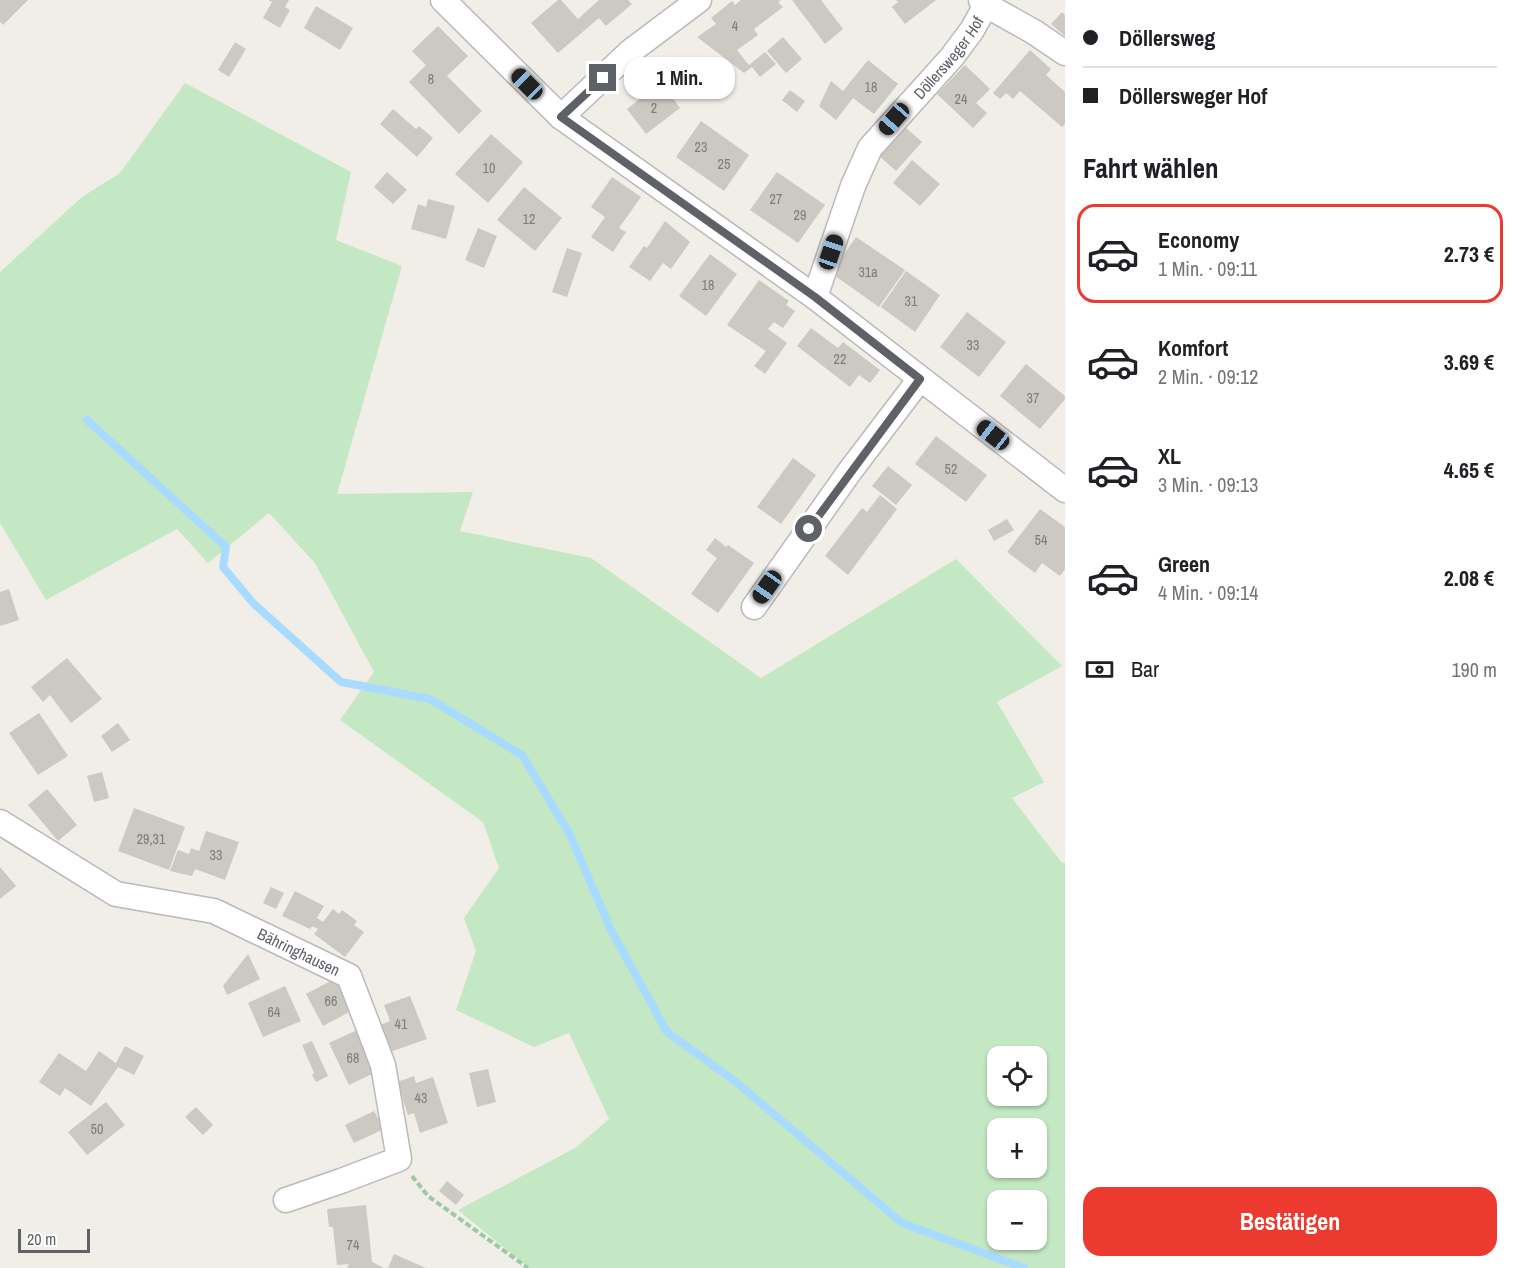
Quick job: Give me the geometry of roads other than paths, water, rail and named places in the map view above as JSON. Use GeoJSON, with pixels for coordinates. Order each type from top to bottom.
{"type":"FeatureCollection","features":[{"type":"Feature","properties":{"kind":"street"},"geometry":{"type":"LineString","coordinates":[[443,0],[561,117],[815,297],[1065,490]]}},
{"type":"Feature","properties":{"kind":"street"},"geometry":{"type":"LineString","coordinates":[[561,117],[631,51],[699,0]]}},
{"type":"Feature","properties":{"kind":"street","name":"Döllersweger Hof"},"geometry":{"type":"LineString","coordinates":[[815,297],[853,186],[870,148],[951,57],[972,30],[983,3],[1065,53]]}},
{"type":"Feature","properties":{"kind":"street"},"geometry":{"type":"LineString","coordinates":[[754,607],[850,471],[920,379]]}},
{"type":"Feature","properties":{"kind":"street","name":"Bähringhausen"},"geometry":{"type":"LineString","coordinates":[[0,822],[116,894],[214,911],[349,976],[383,1065],[399,1159],[286,1200]]}},
{"type":"Feature","properties":{"kind":"waterway"},"geometry":{"type":"LineString","coordinates":[[87,420],[226,547],[223,567],[254,604],[341,682],[430,699],[522,755],[569,833],[611,930],[667,1032],[736,1082],[902,1223],[1024,1268]]}}]}
